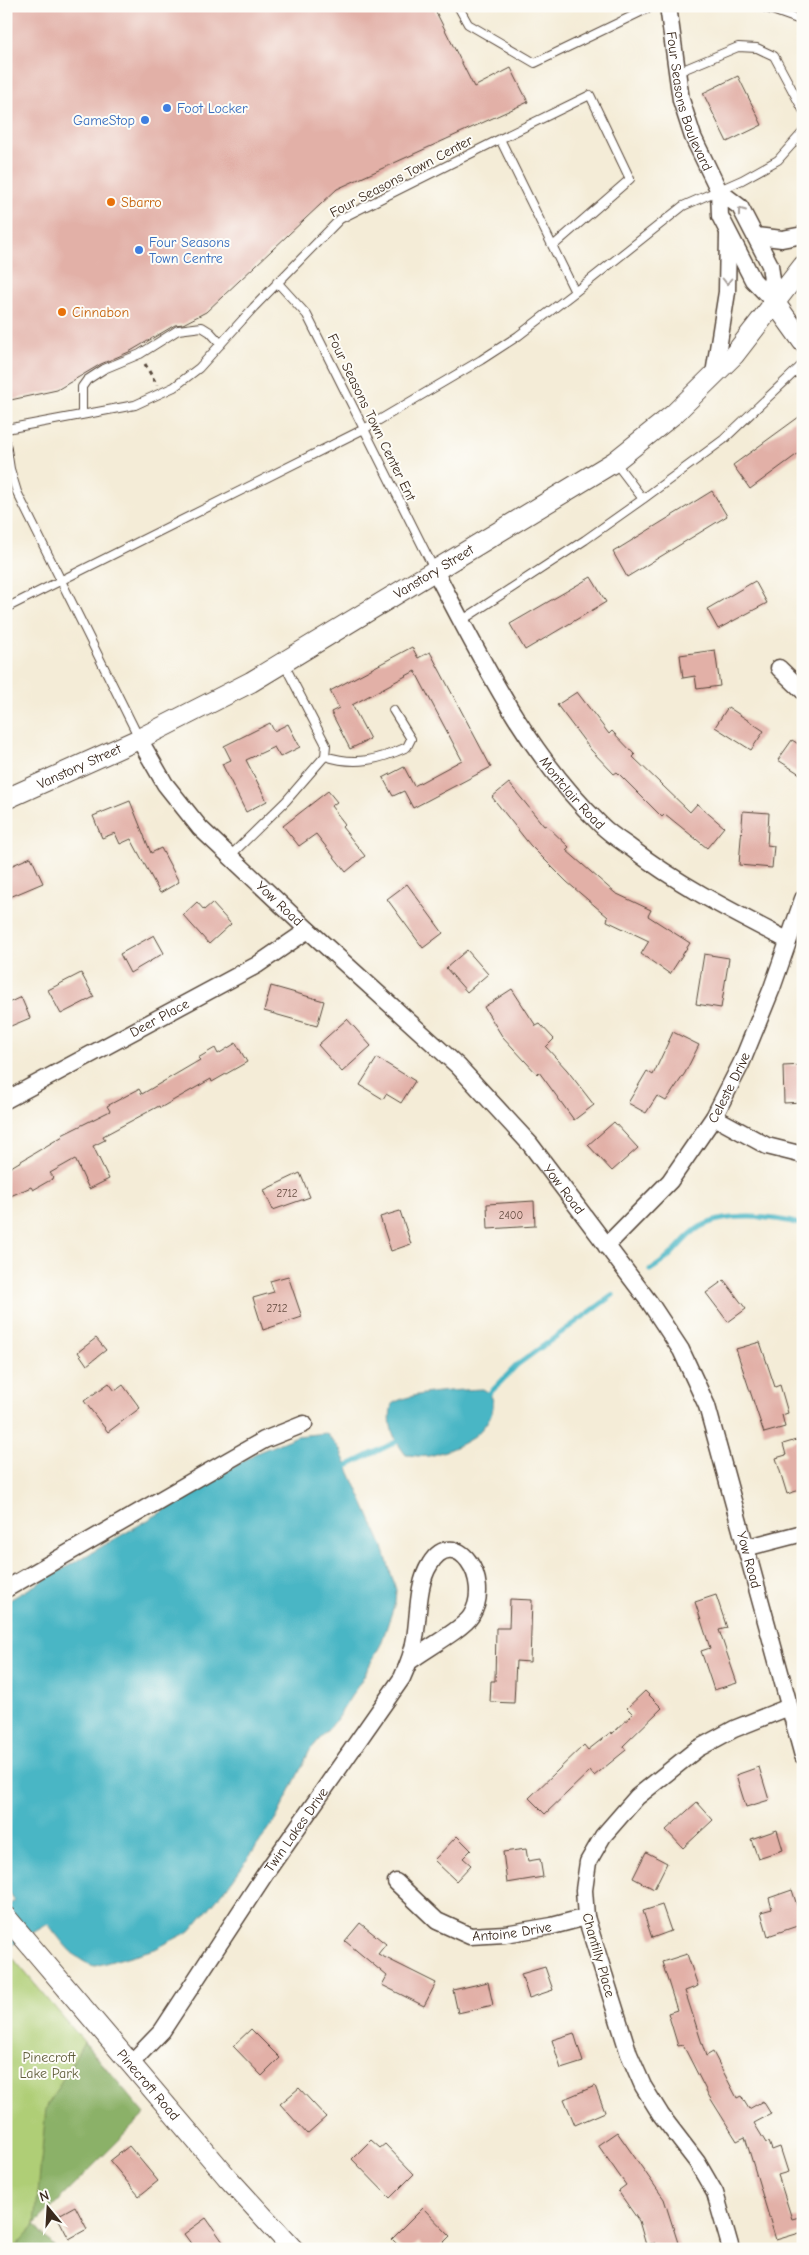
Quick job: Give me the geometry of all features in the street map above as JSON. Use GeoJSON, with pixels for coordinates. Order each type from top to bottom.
{"type":"FeatureCollection","features":[{"type":"Feature","properties":{"kind":"street","name":"Four Seasons Boulevard"},"geometry":{"type":"LineString","coordinates":[[668,6],[676,73],[686,119],[719,191],[720,216],[753,280],[775,303],[803,342]]}},
{"type":"Feature","properties":{"kind":"street","name":"Four Seasons Boulevard"},"geometry":{"type":"LineString","coordinates":[[719,191],[740,207],[756,236],[770,265],[775,303]]}},
{"type":"Feature","properties":{"kind":"street"},"geometry":{"type":"LineString","coordinates":[[714,374],[727,292],[728,232]]}},
{"type":"Feature","properties":{"kind":"street"},"geometry":{"type":"LineString","coordinates":[[756,236],[782,239],[803,235]]}},
{"type":"Feature","properties":{"kind":"street","name":"Vanstory Street"},"geometry":{"type":"LineString","coordinates":[[6,799],[139,739],[251,682],[614,462],[674,414],[734,355],[803,266]]}},
{"type":"Feature","properties":{"kind":"street","name":"Montclair Road"},"geometry":{"type":"LineString","coordinates":[[434,570],[504,701],[554,774],[602,826],[650,863],[706,898],[787,940]]}},
{"type":"Feature","properties":{"kind":"street"},"geometry":{"type":"LineString","coordinates":[[779,668],[803,691]]}},
{"type":"Feature","properties":{"kind":"street","name":"Yow Road"},"geometry":{"type":"LineString","coordinates":[[139,739],[165,784],[200,828],[308,930],[458,1066],[530,1144],[650,1303],[681,1350],[707,1406],[803,1756]]}},
{"type":"Feature","properties":{"kind":"street","name":"Celeste Drive"},"geometry":{"type":"LineString","coordinates":[[606,1246],[670,1181],[714,1117],[741,1064],[772,988],[787,940],[803,899]]}},
{"type":"Feature","properties":{"kind":"street","name":"Deer Place"},"geometry":{"type":"LineString","coordinates":[[6,1100],[257,965],[308,930]]}},
{"type":"Feature","properties":{"kind":"street"},"geometry":{"type":"LineString","coordinates":[[714,1117],[768,1146],[803,1155]]}},
{"type":"Feature","properties":{"kind":"street"},"geometry":{"type":"LineString","coordinates":[[6,1590],[264,1440],[304,1424]]}},
{"type":"Feature","properties":{"kind":"street"},"geometry":{"type":"LineString","coordinates":[[745,1548],[803,1533]]}},
{"type":"Feature","properties":{"kind":"street","name":"Twin Lakes Drive"},"geometry":{"type":"LineString","coordinates":[[132,2062],[162,2031],[264,1874],[402,1678],[410,1661],[423,1581],[430,1563],[440,1554],[451,1550],[464,1554],[472,1564],[478,1585],[478,1598],[470,1617],[410,1661]]}},
{"type":"Feature","properties":{"kind":"street","name":"Chantilly Place"},"geometry":{"type":"LineString","coordinates":[[731,2249],[715,2193],[697,2162],[661,2115],[643,2086],[629,2054],[586,1917],[584,1890],[588,1862],[603,1836],[636,1797],[697,1749],[734,1729],[789,1707]]}},
{"type":"Feature","properties":{"kind":"street","name":"Antoine Drive"},"geometry":{"type":"LineString","coordinates":[[396,1882],[437,1921],[470,1936],[505,1934],[552,1926],[586,1917]]}},
{"type":"Feature","properties":{"kind":"street","name":"Pinecroft Road"},"geometry":{"type":"LineString","coordinates":[[6,1918],[132,2062],[227,2177],[293,2249]]}},
{"type":"Feature","properties":{"kind":"lane"},"geometry":{"type":"LineString","coordinates":[[458,6],[468,24],[535,63],[653,6]]}},
{"type":"Feature","properties":{"kind":"lane"},"geometry":{"type":"LineString","coordinates":[[761,6],[803,21]]}},
{"type":"Feature","properties":{"kind":"lane"},"geometry":{"type":"LineString","coordinates":[[676,73],[738,47],[757,48],[774,56],[803,110]]}},
{"type":"Feature","properties":{"kind":"lane","name":"Four Seasons Town Center"},"geometry":{"type":"LineString","coordinates":[[6,429],[135,404],[162,394],[199,368],[278,282],[340,219],[590,95],[630,179],[553,246]]}},
{"type":"Feature","properties":{"kind":"lane"},"geometry":{"type":"LineString","coordinates":[[6,608],[364,429],[494,352],[575,292],[683,206],[719,191],[778,160],[803,132]]}},
{"type":"Feature","properties":{"kind":"lane"},"geometry":{"type":"LineString","coordinates":[[500,139],[575,292]]}},
{"type":"Feature","properties":{"kind":"lane","name":"Four Seasons Town Center Ent"},"geometry":{"type":"LineString","coordinates":[[278,282],[308,315],[434,570]]}},
{"type":"Feature","properties":{"kind":"lane"},"geometry":{"type":"LineString","coordinates":[[82,415],[82,387],[87,380],[104,369],[140,354],[178,330],[202,327],[210,332],[221,344]]}},
{"type":"Feature","properties":{"kind":"lane"},"geometry":{"type":"LineString","coordinates":[[462,621],[585,540],[724,440],[803,364]]}},
{"type":"Feature","properties":{"kind":"lane"},"geometry":{"type":"LineString","coordinates":[[6,443],[10,469],[17,492],[139,739]]}},
{"type":"Feature","properties":{"kind":"lane"},"geometry":{"type":"LineString","coordinates":[[614,462],[643,499]]}},
{"type":"Feature","properties":{"kind":"lane"},"geometry":{"type":"LineString","coordinates":[[230,856],[286,801],[325,756],[326,745],[283,662]]}},
{"type":"Feature","properties":{"kind":"lane"},"geometry":{"type":"LineString","coordinates":[[325,756],[341,761],[354,762],[386,756],[407,747],[411,739],[393,710]]}},
{"type":"Feature","properties":{"kind":"path"},"geometry":{"type":"LineString","coordinates":[[140,354],[162,394]]}},
{"type":"Feature","properties":{"kind":"green space","name":"Pinecroft Lake Park"},"geometry":{"type":"Polygon","coordinates":[[[6,1950],[107,2069],[35,2225],[56,2249],[6,2249],[6,1950]]]}},
{"type":"Feature","properties":{"kind":"green space"},"geometry":{"type":"Polygon","coordinates":[[[84,2042],[145,2114],[35,2224],[46,2108],[84,2042]]]}},
{"type":"Feature","properties":{"kind":"green space"},"geometry":{"type":"Polygon","coordinates":[[[35,2225],[56,2249],[13,2249],[35,2225]]]}},
{"type":"Feature","properties":{"kind":"water"},"geometry":{"type":"Polygon","coordinates":[[[483,1389],[493,1400],[493,1406],[488,1421],[478,1433],[463,1443],[437,1454],[427,1456],[406,1455],[392,1431],[390,1418],[392,1404],[422,1394],[483,1389]]]}},
{"type":"Feature","properties":{"kind":"water"},"geometry":{"type":"Polygon","coordinates":[[[326,1433],[339,1448],[383,1547],[396,1590],[395,1603],[381,1644],[361,1681],[334,1723],[310,1750],[276,1819],[232,1881],[190,1931],[155,1949],[95,1966],[74,1955],[48,1924],[12,1945],[6,1939],[6,1906],[15,1901],[6,1887],[6,1602],[179,1502],[254,1454],[297,1436],[326,1433]]]}},
{"type":"Feature","properties":{"kind":"building","name":"Four Seasons Town Centre"},"geometry":{"type":"Polygon","coordinates":[[[6,6],[433,6],[474,87],[511,68],[528,102],[337,189],[206,312],[183,324],[175,325],[129,352],[101,364],[57,390],[6,401],[6,6]]]}},
{"type":"Feature","properties":{"kind":"building"},"geometry":{"type":"Polygon","coordinates":[[[738,76],[762,125],[727,142],[703,93],[738,76]]]}},
{"type":"Feature","properties":{"kind":"building"},"geometry":{"type":"Polygon","coordinates":[[[803,414],[803,450],[750,489],[733,465],[803,414]]]}},
{"type":"Feature","properties":{"kind":"building"},"geometry":{"type":"Polygon","coordinates":[[[712,491],[727,516],[627,577],[613,552],[712,491]]]}},
{"type":"Feature","properties":{"kind":"building"},"geometry":{"type":"Polygon","coordinates":[[[591,577],[606,602],[525,650],[510,624],[591,577]]]}},
{"type":"Feature","properties":{"kind":"building"},"geometry":{"type":"Polygon","coordinates":[[[755,581],[767,603],[718,629],[707,609],[755,581]]]}},
{"type":"Feature","properties":{"kind":"building"},"geometry":{"type":"Polygon","coordinates":[[[412,647],[418,658],[430,652],[491,767],[413,808],[404,791],[393,796],[383,778],[404,767],[414,786],[462,760],[415,671],[352,705],[370,739],[350,749],[331,712],[339,708],[330,691],[412,647]]]}},
{"type":"Feature","properties":{"kind":"building"},"geometry":{"type":"Polygon","coordinates":[[[715,650],[720,686],[697,689],[695,676],[683,678],[680,655],[715,650]]]}},
{"type":"Feature","properties":{"kind":"building"},"geometry":{"type":"Polygon","coordinates":[[[577,692],[609,734],[612,731],[635,755],[633,757],[690,812],[697,804],[724,827],[707,848],[665,814],[662,817],[617,772],[614,774],[591,750],[557,705],[577,692]]]}},
{"type":"Feature","properties":{"kind":"building"},"geometry":{"type":"Polygon","coordinates":[[[728,707],[764,731],[751,750],[715,727],[728,707]]]}},
{"type":"Feature","properties":{"kind":"building"},"geometry":{"type":"Polygon","coordinates":[[[270,723],[274,731],[288,724],[300,747],[280,757],[274,747],[246,760],[267,801],[246,812],[222,764],[231,760],[224,746],[270,723]]]}},
{"type":"Feature","properties":{"kind":"building"},"geometry":{"type":"Polygon","coordinates":[[[792,740],[803,747],[803,776],[778,760],[792,740]]]}},
{"type":"Feature","properties":{"kind":"building"},"geometry":{"type":"Polygon","coordinates":[[[509,783],[544,826],[546,825],[569,847],[566,850],[615,893],[651,910],[648,916],[690,943],[670,974],[641,954],[649,941],[607,921],[608,917],[567,882],[530,845],[492,797],[509,783]]]}},
{"type":"Feature","properties":{"kind":"building"},"geometry":{"type":"Polygon","coordinates":[[[328,791],[337,802],[331,806],[345,824],[342,827],[365,856],[346,872],[316,834],[299,846],[283,826],[328,791]]]}},
{"type":"Feature","properties":{"kind":"building"},"geometry":{"type":"Polygon","coordinates":[[[130,801],[151,853],[161,848],[179,882],[160,893],[131,839],[120,844],[115,833],[102,838],[93,816],[130,801]]]}},
{"type":"Feature","properties":{"kind":"building"},"geometry":{"type":"Polygon","coordinates":[[[743,811],[769,813],[767,845],[774,846],[772,868],[739,865],[743,811]]]}},
{"type":"Feature","properties":{"kind":"building"},"geometry":{"type":"Polygon","coordinates":[[[31,857],[43,883],[10,897],[6,887],[6,868],[31,857]]]}},
{"type":"Feature","properties":{"kind":"building"},"geometry":{"type":"Polygon","coordinates":[[[407,884],[443,933],[423,948],[387,899],[407,884]]]}},
{"type":"Feature","properties":{"kind":"building"},"geometry":{"type":"Polygon","coordinates":[[[197,902],[204,910],[212,903],[231,924],[209,944],[183,915],[197,902]]]}},
{"type":"Feature","properties":{"kind":"building"},"geometry":{"type":"Polygon","coordinates":[[[154,935],[164,953],[130,973],[120,954],[154,935]]]}},
{"type":"Feature","properties":{"kind":"building"},"geometry":{"type":"Polygon","coordinates":[[[467,950],[488,974],[467,992],[446,968],[467,950]]]}},
{"type":"Feature","properties":{"kind":"building"},"geometry":{"type":"Polygon","coordinates":[[[704,954],[729,958],[721,1008],[696,1004],[704,954]]]}},
{"type":"Feature","properties":{"kind":"building"},"geometry":{"type":"Polygon","coordinates":[[[81,973],[94,997],[61,1014],[48,990],[81,973]]]}},
{"type":"Feature","properties":{"kind":"building"},"geometry":{"type":"Polygon","coordinates":[[[271,986],[324,1001],[317,1026],[264,1011],[271,986]]]}},
{"type":"Feature","properties":{"kind":"building"},"geometry":{"type":"Polygon","coordinates":[[[512,989],[536,1026],[540,1024],[554,1039],[546,1047],[567,1070],[594,1105],[574,1120],[539,1072],[537,1074],[502,1036],[484,1007],[512,989]]]}},
{"type":"Feature","properties":{"kind":"building"},"geometry":{"type":"Polygon","coordinates":[[[21,997],[30,1018],[6,1028],[6,1004],[21,997]]]}},
{"type":"Feature","properties":{"kind":"building"},"geometry":{"type":"Polygon","coordinates":[[[347,1019],[371,1046],[342,1072],[318,1045],[347,1019]]]}},
{"type":"Feature","properties":{"kind":"building"},"geometry":{"type":"Polygon","coordinates":[[[673,1032],[699,1045],[685,1073],[666,1101],[657,1096],[646,1113],[628,1103],[647,1071],[653,1075],[673,1032]]]}},
{"type":"Feature","properties":{"kind":"building"},"geometry":{"type":"Polygon","coordinates":[[[236,1043],[247,1062],[212,1082],[211,1079],[160,1108],[159,1106],[103,1136],[105,1140],[93,1146],[109,1179],[89,1189],[75,1159],[50,1173],[54,1178],[33,1190],[31,1187],[6,1198],[6,1170],[62,1135],[110,1111],[107,1106],[139,1089],[142,1094],[200,1060],[198,1058],[215,1048],[218,1054],[236,1043]]]}},
{"type":"Feature","properties":{"kind":"building"},"geometry":{"type":"Polygon","coordinates":[[[377,1058],[415,1081],[401,1103],[386,1094],[383,1099],[360,1085],[377,1058]]]}},
{"type":"Feature","properties":{"kind":"building"},"geometry":{"type":"Polygon","coordinates":[[[803,1065],[803,1102],[784,1103],[783,1066],[803,1065]]]}},
{"type":"Feature","properties":{"kind":"building"},"geometry":{"type":"Polygon","coordinates":[[[614,1122],[638,1148],[612,1171],[588,1145],[614,1122]]]}},
{"type":"Feature","properties":{"kind":"building"},"geometry":{"type":"Polygon","coordinates":[[[300,1173],[310,1197],[273,1210],[264,1190],[300,1173]]]}},
{"type":"Feature","properties":{"kind":"building"},"geometry":{"type":"Polygon","coordinates":[[[534,1201],[535,1226],[488,1229],[487,1204],[534,1201]]]}},
{"type":"Feature","properties":{"kind":"building"},"geometry":{"type":"Polygon","coordinates":[[[400,1211],[411,1244],[391,1251],[380,1217],[400,1211]]]}},
{"type":"Feature","properties":{"kind":"building"},"geometry":{"type":"Polygon","coordinates":[[[288,1276],[302,1317],[263,1330],[253,1298],[274,1292],[270,1281],[288,1276]]]}},
{"type":"Feature","properties":{"kind":"building"},"geometry":{"type":"Polygon","coordinates":[[[724,1280],[746,1309],[728,1322],[706,1293],[724,1280]]]}},
{"type":"Feature","properties":{"kind":"building"},"geometry":{"type":"Polygon","coordinates":[[[96,1338],[106,1350],[87,1365],[78,1352],[96,1338]]]}},
{"type":"Feature","properties":{"kind":"building"},"geometry":{"type":"Polygon","coordinates":[[[760,1342],[775,1387],[780,1385],[788,1413],[782,1415],[785,1427],[764,1433],[736,1349],[760,1342]]]}},
{"type":"Feature","properties":{"kind":"building"},"geometry":{"type":"Polygon","coordinates":[[[109,1383],[115,1391],[123,1385],[140,1408],[108,1432],[84,1401],[109,1383]]]}},
{"type":"Feature","properties":{"kind":"building"},"geometry":{"type":"Polygon","coordinates":[[[803,1438],[803,1489],[787,1494],[776,1458],[786,1455],[783,1444],[803,1438]]]}},
{"type":"Feature","properties":{"kind":"building"},"geometry":{"type":"Polygon","coordinates":[[[716,1595],[727,1628],[719,1630],[737,1683],[714,1690],[701,1651],[710,1648],[695,1602],[716,1595]]]}},
{"type":"Feature","properties":{"kind":"building"},"geometry":{"type":"Polygon","coordinates":[[[510,1599],[532,1600],[530,1662],[516,1661],[514,1703],[490,1702],[491,1681],[495,1681],[496,1628],[509,1628],[510,1599]]]}},
{"type":"Feature","properties":{"kind":"building"},"geometry":{"type":"Polygon","coordinates":[[[645,1691],[662,1708],[623,1746],[626,1750],[594,1776],[590,1771],[545,1814],[529,1798],[584,1745],[588,1750],[611,1732],[612,1734],[633,1714],[627,1708],[645,1691]]]}},
{"type":"Feature","properties":{"kind":"building"},"geometry":{"type":"Polygon","coordinates":[[[759,1767],[769,1800],[746,1807],[736,1775],[759,1767]]]}},
{"type":"Feature","properties":{"kind":"building"},"geometry":{"type":"Polygon","coordinates":[[[697,1802],[713,1820],[683,1848],[666,1830],[697,1802]]]}},
{"type":"Feature","properties":{"kind":"building"},"geometry":{"type":"Polygon","coordinates":[[[777,1830],[783,1850],[758,1858],[751,1839],[777,1830]]]}},
{"type":"Feature","properties":{"kind":"building"},"geometry":{"type":"Polygon","coordinates":[[[457,1836],[471,1850],[463,1858],[471,1865],[456,1881],[434,1860],[457,1836]]]}},
{"type":"Feature","properties":{"kind":"building"},"geometry":{"type":"Polygon","coordinates":[[[526,1849],[528,1861],[540,1859],[543,1877],[507,1883],[503,1852],[526,1849]]]}},
{"type":"Feature","properties":{"kind":"building"},"geometry":{"type":"Polygon","coordinates":[[[646,1852],[667,1863],[654,1889],[633,1878],[646,1852]]]}},
{"type":"Feature","properties":{"kind":"building"},"geometry":{"type":"Polygon","coordinates":[[[792,1890],[803,1924],[768,1936],[761,1912],[772,1909],[769,1898],[792,1890]]]}},
{"type":"Feature","properties":{"kind":"building"},"geometry":{"type":"Polygon","coordinates":[[[662,1905],[671,1931],[652,1938],[643,1911],[662,1905]]]}},
{"type":"Feature","properties":{"kind":"building"},"geometry":{"type":"Polygon","coordinates":[[[360,1923],[386,1944],[378,1954],[436,1983],[424,2006],[382,1985],[387,1976],[345,1941],[360,1923]]]}},
{"type":"Feature","properties":{"kind":"building"},"geometry":{"type":"Polygon","coordinates":[[[687,1954],[698,1986],[685,1991],[706,2056],[713,2052],[737,2098],[741,2096],[749,2109],[763,2101],[771,2114],[754,2123],[766,2143],[769,2142],[772,2150],[780,2147],[788,2172],[778,2175],[792,2219],[803,2216],[803,2232],[776,2240],[745,2137],[737,2141],[709,2096],[683,2045],[678,2046],[668,2013],[677,2010],[662,1962],[687,1954]]]}},
{"type":"Feature","properties":{"kind":"building"},"geometry":{"type":"Polygon","coordinates":[[[545,1967],[553,1990],[529,1998],[521,1974],[545,1967]]]}},
{"type":"Feature","properties":{"kind":"building"},"geometry":{"type":"Polygon","coordinates":[[[488,1982],[493,2005],[458,2013],[453,1990],[488,1982]]]}},
{"type":"Feature","properties":{"kind":"building"},"geometry":{"type":"Polygon","coordinates":[[[251,2029],[280,2058],[262,2076],[233,2046],[251,2029]]]}},
{"type":"Feature","properties":{"kind":"building"},"geometry":{"type":"Polygon","coordinates":[[[574,2033],[583,2062],[561,2069],[552,2040],[574,2033]]]}},
{"type":"Feature","properties":{"kind":"building"},"geometry":{"type":"Polygon","coordinates":[[[595,2086],[605,2112],[575,2125],[564,2099],[595,2086]]]}},
{"type":"Feature","properties":{"kind":"building"},"geometry":{"type":"Polygon","coordinates":[[[299,2088],[326,2117],[307,2134],[280,2104],[299,2088]]]}},
{"type":"Feature","properties":{"kind":"building"},"geometry":{"type":"Polygon","coordinates":[[[617,2132],[664,2199],[680,2249],[657,2249],[655,2243],[646,2245],[639,2221],[618,2191],[626,2185],[598,2145],[617,2132]]]}},
{"type":"Feature","properties":{"kind":"building"},"geometry":{"type":"Polygon","coordinates":[[[371,2140],[380,2148],[385,2144],[414,2174],[390,2198],[352,2159],[371,2140]]]}},
{"type":"Feature","properties":{"kind":"building"},"geometry":{"type":"Polygon","coordinates":[[[129,2146],[158,2181],[139,2196],[110,2161],[129,2146]]]}},
{"type":"Feature","properties":{"kind":"building"},"geometry":{"type":"Polygon","coordinates":[[[75,2206],[87,2229],[69,2239],[57,2216],[75,2206]]]}},
{"type":"Feature","properties":{"kind":"building"},"geometry":{"type":"Polygon","coordinates":[[[423,2208],[450,2236],[437,2249],[425,2249],[419,2242],[412,2249],[402,2249],[392,2239],[423,2208]]]}},
{"type":"Feature","properties":{"kind":"building"},"geometry":{"type":"Polygon","coordinates":[[[206,2218],[228,2249],[195,2249],[184,2234],[206,2218]]]}},
{"type":"Feature","properties":{"kind":"waterway"},"geometry":{"type":"LineString","coordinates":[[650,1270],[666,1259],[695,1230],[711,1222],[737,1217],[751,1217],[778,1219],[803,1225]]}},
{"type":"Feature","properties":{"kind":"waterway"},"geometry":{"type":"LineString","coordinates":[[485,1395],[490,1393],[517,1365],[613,1295]]}},
{"type":"Feature","properties":{"kind":"waterway"},"geometry":{"type":"LineString","coordinates":[[345,1471],[347,1466],[400,1440]]}},
{"type":"Feature","properties":{"kind":"place","name":"Foot Locker"},"geometry":{"type":"Point","coordinates":[167,108]}},
{"type":"Feature","properties":{"kind":"place","name":"GameStop"},"geometry":{"type":"Point","coordinates":[145,120]}},
{"type":"Feature","properties":{"kind":"place","name":"Sbarro"},"geometry":{"type":"Point","coordinates":[111,202]}},
{"type":"Feature","properties":{"kind":"place","name":"Four Seasons Town Centre"},"geometry":{"type":"Point","coordinates":[139,250]}},
{"type":"Feature","properties":{"kind":"place","name":"Cinnabon"},"geometry":{"type":"Point","coordinates":[62,312]}}]}
